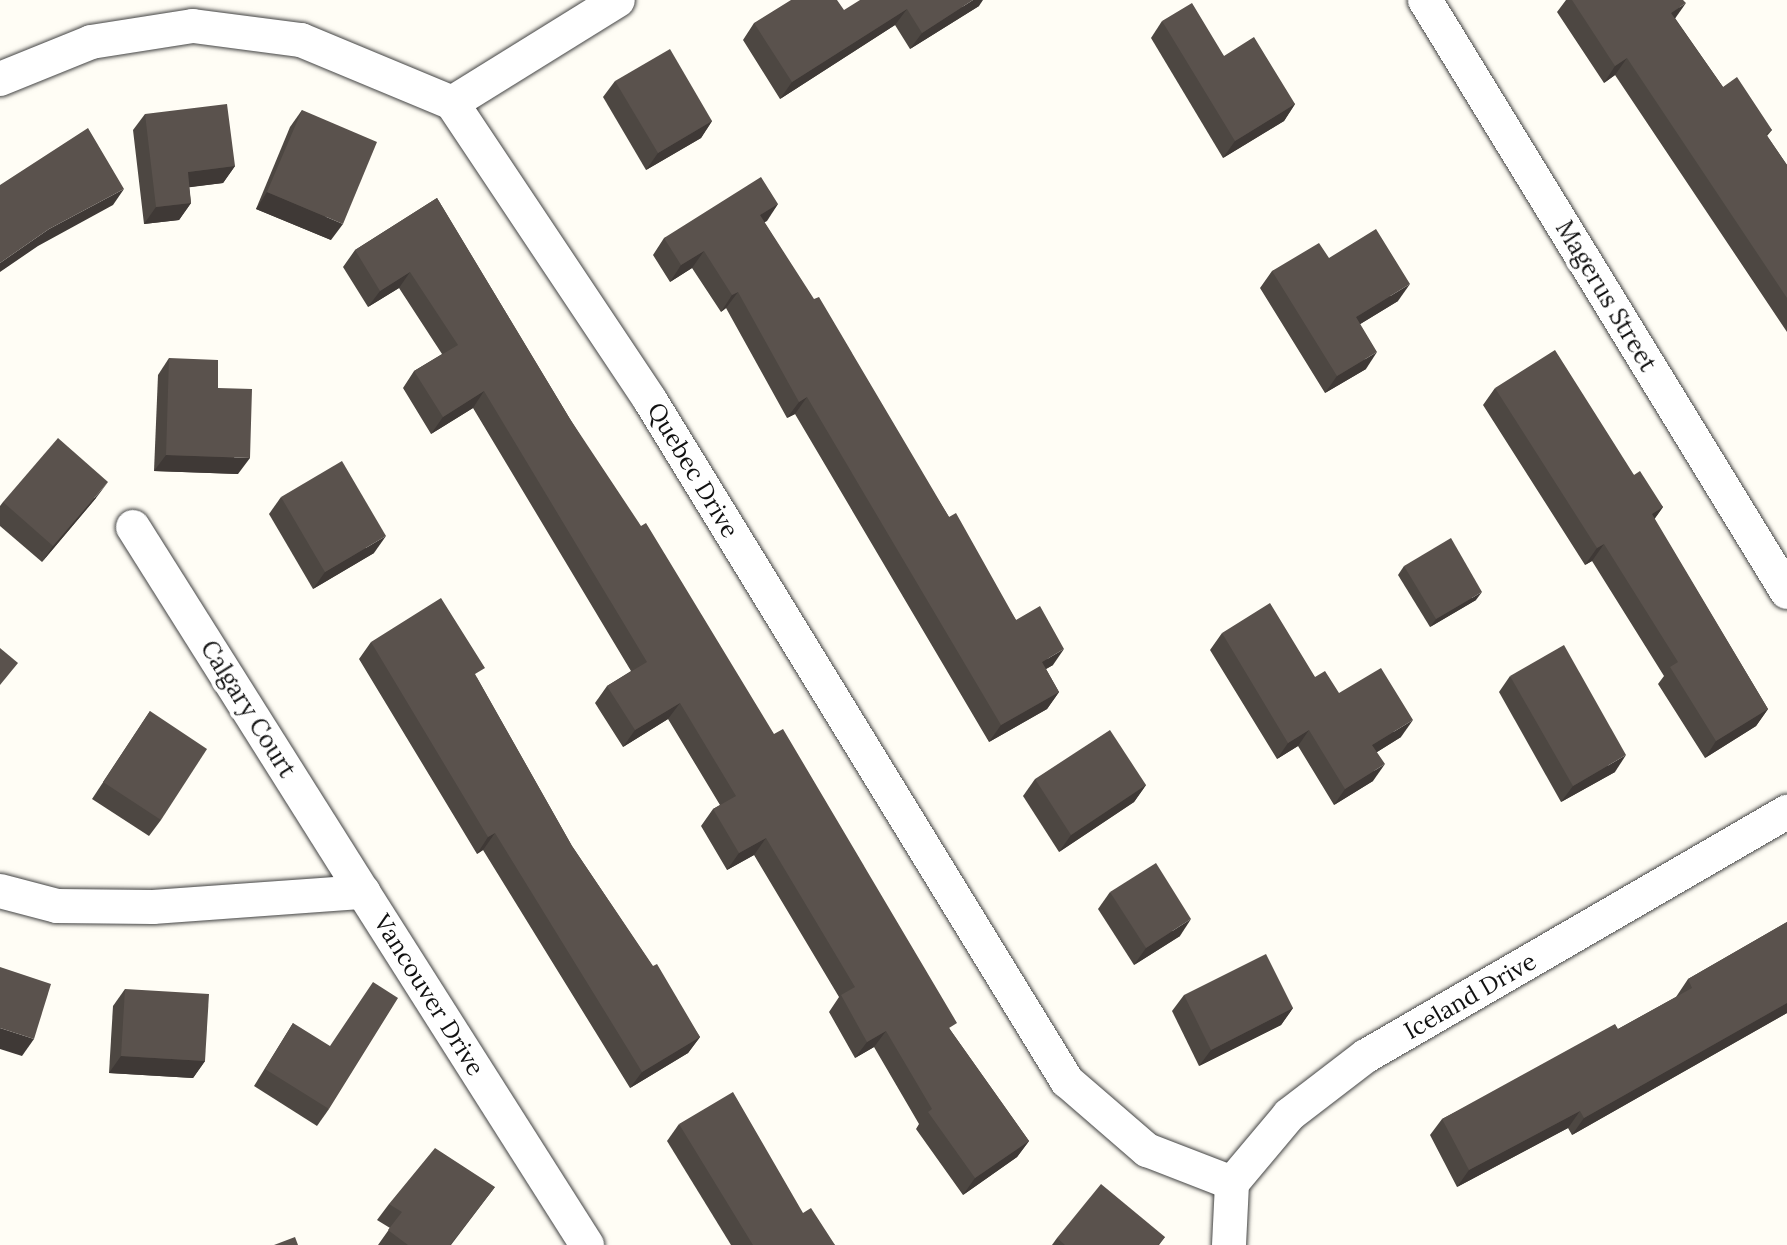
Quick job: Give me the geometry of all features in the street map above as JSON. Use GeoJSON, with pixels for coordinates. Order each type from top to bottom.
{"type":"FeatureCollection","features":[{"type":"Feature","properties":{"kind":"street"},"geometry":{"type":"LineString","coordinates":[[0,79],[91,42],[193,26],[301,40],[452,103],[618,0]]}},
{"type":"Feature","properties":{"kind":"street","name":"Magerus Street"},"geometry":{"type":"LineString","coordinates":[[1425,0],[1787,592]]}},
{"type":"Feature","properties":{"kind":"street","name":"Quebec Drive"},"geometry":{"type":"LineString","coordinates":[[452,103],[650,400],[1067,1081],[1147,1150],[1232,1183]]}},
{"type":"Feature","properties":{"kind":"street","name":"Calgary Court"},"geometry":{"type":"LineString","coordinates":[[133,527],[363,892]]}},
{"type":"Feature","properties":{"kind":"street","name":"Iceland Drive"},"geometry":{"type":"LineString","coordinates":[[1232,1183],[1289,1115],[1366,1056],[1787,812]]}},
{"type":"Feature","properties":{"kind":"street","name":"Vancouver Drive"},"geometry":{"type":"LineString","coordinates":[[0,891],[57,906],[153,907],[363,892],[587,1245]]}},
{"type":"Feature","properties":{"kind":"street"},"geometry":{"type":"LineString","coordinates":[[1229,1245],[1232,1183]]}},
{"type":"Feature","properties":{"kind":"building"},"geometry":{"type":"Polygon","coordinates":[[[791,0],[837,0],[844,10],[860,0],[973,0],[922,33],[907,9],[792,82],[754,23],[791,0]]]}},
{"type":"Feature","properties":{"kind":"building"},"geometry":{"type":"Polygon","coordinates":[[[1572,0],[1683,0],[1686,3],[1671,13],[1723,87],[1737,77],[1772,130],[1766,134],[1787,165],[1787,298],[1627,58],[1615,66],[1572,0]]]}},
{"type":"Feature","properties":{"kind":"building"},"geometry":{"type":"Polygon","coordinates":[[[1192,3],[1224,56],[1254,37],[1295,104],[1235,141],[1162,21],[1192,3]]]}},
{"type":"Feature","properties":{"kind":"building"},"geometry":{"type":"Polygon","coordinates":[[[670,49],[712,121],[658,153],[615,81],[670,49]]]}},
{"type":"Feature","properties":{"kind":"building"},"geometry":{"type":"Polygon","coordinates":[[[227,104],[235,166],[188,172],[191,203],[156,207],[145,114],[227,104]]]}},
{"type":"Feature","properties":{"kind":"building"},"geometry":{"type":"Polygon","coordinates":[[[302,110],[377,142],[343,224],[267,192],[302,110]]]}},
{"type":"Feature","properties":{"kind":"building"},"geometry":{"type":"Polygon","coordinates":[[[88,128],[124,189],[49,229],[0,263],[0,185],[88,128]]]}},
{"type":"Feature","properties":{"kind":"building"},"geometry":{"type":"Polygon","coordinates":[[[761,177],[778,204],[760,215],[814,299],[819,297],[949,517],[956,513],[1016,620],[1040,606],[1064,649],[1042,662],[1059,692],[1001,725],[807,397],[799,402],[738,292],[732,295],[704,251],[681,265],[664,238],[761,177]]]}},
{"type":"Feature","properties":{"kind":"building"},"geometry":{"type":"Polygon","coordinates":[[[437,198],[570,419],[641,526],[646,523],[774,734],[783,729],[957,1023],[949,1028],[1029,1141],[975,1178],[928,1112],[932,1109],[886,1031],[867,1042],[841,995],[855,987],[766,838],[739,853],[713,809],[736,796],[680,703],[635,730],[607,686],[647,662],[484,391],[443,417],[414,371],[458,345],[410,272],[380,291],[355,250],[437,198]]]}},
{"type":"Feature","properties":{"kind":"building"},"geometry":{"type":"Polygon","coordinates":[[[1376,229],[1410,284],[1356,317],[1377,352],[1337,376],[1272,271],[1319,243],[1329,258],[1376,229]]]}},
{"type":"Feature","properties":{"kind":"building"},"geometry":{"type":"Polygon","coordinates":[[[1555,350],[1634,475],[1640,471],[1663,507],[1652,514],[1768,709],[1716,741],[1670,667],[1678,662],[1604,544],[1597,548],[1495,388],[1555,350]]]}},
{"type":"Feature","properties":{"kind":"building"},"geometry":{"type":"Polygon","coordinates":[[[169,358],[218,360],[218,388],[252,389],[250,458],[166,455],[169,358]]]}},
{"type":"Feature","properties":{"kind":"building"},"geometry":{"type":"Polygon","coordinates":[[[58,438],[108,482],[53,546],[3,502],[58,438]]]}},
{"type":"Feature","properties":{"kind":"building"},"geometry":{"type":"Polygon","coordinates":[[[342,461],[386,536],[325,572],[281,497],[342,461]]]}},
{"type":"Feature","properties":{"kind":"building"},"geometry":{"type":"Polygon","coordinates":[[[1451,538],[1482,592],[1436,619],[1404,566],[1451,538]]]}},
{"type":"Feature","properties":{"kind":"building"},"geometry":{"type":"Polygon","coordinates":[[[441,598],[485,668],[475,674],[572,846],[653,966],[657,964],[700,1037],[642,1072],[495,833],[488,837],[371,642],[441,598]]]}},
{"type":"Feature","properties":{"kind":"building"},"geometry":{"type":"Polygon","coordinates":[[[1270,603],[1315,677],[1325,671],[1339,693],[1381,668],[1413,720],[1372,745],[1385,764],[1345,789],[1309,730],[1288,743],[1222,633],[1270,603]]]}},
{"type":"Feature","properties":{"kind":"building"},"geometry":{"type":"Polygon","coordinates":[[[1564,645],[1626,755],[1573,786],[1510,676],[1564,645]]]}},
{"type":"Feature","properties":{"kind":"building"},"geometry":{"type":"Polygon","coordinates":[[[0,648],[18,663],[0,685],[0,648]]]}},
{"type":"Feature","properties":{"kind":"building"},"geometry":{"type":"Polygon","coordinates":[[[150,711],[207,749],[161,820],[103,782],[150,711]]]}},
{"type":"Feature","properties":{"kind":"building"},"geometry":{"type":"Polygon","coordinates":[[[1110,730],[1146,785],[1071,835],[1035,779],[1110,730]]]}},
{"type":"Feature","properties":{"kind":"building"},"geometry":{"type":"Polygon","coordinates":[[[1156,863],[1191,919],[1146,948],[1110,892],[1156,863]]]}},
{"type":"Feature","properties":{"kind":"building"},"geometry":{"type":"Polygon","coordinates":[[[1787,922],[1787,1003],[1584,1118],[1580,1111],[1469,1170],[1442,1119],[1615,1024],[1618,1029],[1692,988],[1688,979],[1787,922]]]}},
{"type":"Feature","properties":{"kind":"building"},"geometry":{"type":"Polygon","coordinates":[[[1266,954],[1293,1008],[1211,1050],[1184,995],[1266,954]]]}},
{"type":"Feature","properties":{"kind":"building"},"geometry":{"type":"Polygon","coordinates":[[[0,967],[51,984],[34,1039],[0,1028],[0,967]]]}},
{"type":"Feature","properties":{"kind":"building"},"geometry":{"type":"Polygon","coordinates":[[[373,982],[398,998],[329,1109],[265,1069],[293,1023],[330,1046],[373,982]]]}},
{"type":"Feature","properties":{"kind":"building"},"geometry":{"type":"Polygon","coordinates":[[[125,989],[209,994],[205,1061],[121,1056],[125,989]]]}},
{"type":"Feature","properties":{"kind":"building"},"geometry":{"type":"Polygon","coordinates":[[[733,1092],[803,1213],[811,1208],[835,1245],[753,1245],[679,1124],[733,1092]]]}},
{"type":"Feature","properties":{"kind":"building"},"geometry":{"type":"Polygon","coordinates":[[[435,1148],[495,1187],[450,1245],[408,1245],[388,1230],[402,1212],[389,1204],[435,1148]]]}},
{"type":"Feature","properties":{"kind":"building"},"geometry":{"type":"Polygon","coordinates":[[[1101,1184],[1165,1237],[1158,1245],[1065,1245],[1057,1238],[1101,1184]]]}},
{"type":"Feature","properties":{"kind":"building"},"geometry":{"type":"Polygon","coordinates":[[[295,1237],[298,1245],[274,1245],[295,1237]]]}}]}
